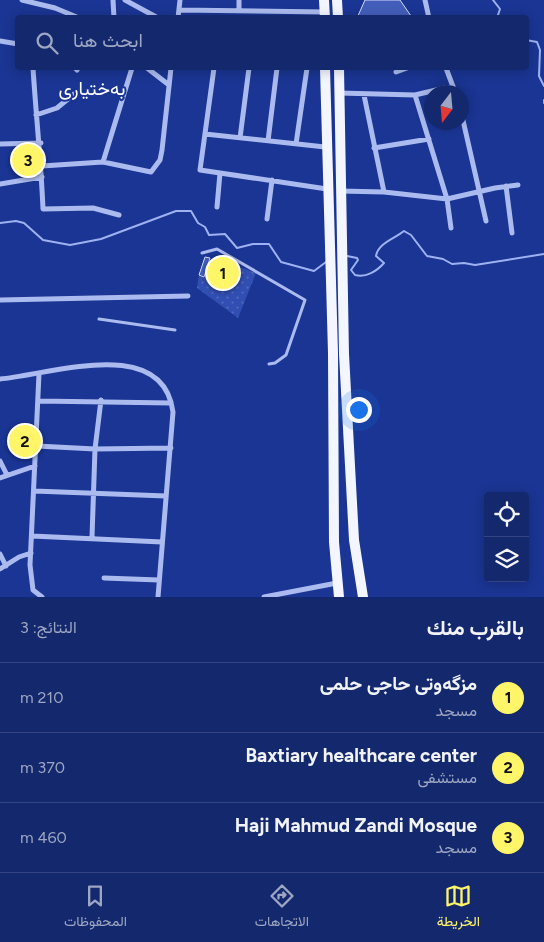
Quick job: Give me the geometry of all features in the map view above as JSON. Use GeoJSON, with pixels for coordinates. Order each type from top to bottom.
{"type":"FeatureCollection","features":[{"type":"Feature","properties":{"kind":"main road"},"geometry":{"type":"LineString","coordinates":[[324,0],[325,15]]}},
{"type":"Feature","properties":{"kind":"main road"},"geometry":{"type":"LineString","coordinates":[[337,0],[338,15]]}},
{"type":"Feature","properties":{"kind":"main road"},"geometry":{"type":"LineString","coordinates":[[324,70],[333,353],[334,542],[339,597]]}},
{"type":"Feature","properties":{"kind":"main road"},"geometry":{"type":"LineString","coordinates":[[338,70],[339,191],[344,354],[354,540],[363,597]]}},
{"type":"Feature","properties":{"kind":"main road"},"geometry":{"type":"LineString","coordinates":[[333,353],[344,354]]}},
{"type":"Feature","properties":{"kind":"street"},"geometry":{"type":"LineString","coordinates":[[22,0],[34,2],[71,15]]}},
{"type":"Feature","properties":{"kind":"street"},"geometry":{"type":"LineString","coordinates":[[113,0],[114,15]]}},
{"type":"Feature","properties":{"kind":"street"},"geometry":{"type":"LineString","coordinates":[[124,0],[152,15]]}},
{"type":"Feature","properties":{"kind":"street"},"geometry":{"type":"LineString","coordinates":[[178,15],[180,0]]}},
{"type":"Feature","properties":{"kind":"street"},"geometry":{"type":"LineString","coordinates":[[239,0],[239,12]]}},
{"type":"Feature","properties":{"kind":"street"},"geometry":{"type":"LineString","coordinates":[[425,0],[428,15]]}},
{"type":"Feature","properties":{"kind":"street"},"geometry":{"type":"LineString","coordinates":[[179,10],[325,15]]}},
{"type":"Feature","properties":{"kind":"street"},"geometry":{"type":"LineString","coordinates":[[0,41],[15,44]]}},
{"type":"Feature","properties":{"kind":"street"},"geometry":{"type":"LineString","coordinates":[[33,70],[36,115],[41,143],[43,209],[93,208],[118,215]]}},
{"type":"Feature","properties":{"kind":"street"},"geometry":{"type":"LineString","coordinates":[[103,162],[131,70]]}},
{"type":"Feature","properties":{"kind":"street"},"geometry":{"type":"LineString","coordinates":[[150,70],[169,85]]}},
{"type":"Feature","properties":{"kind":"street"},"geometry":{"type":"LineString","coordinates":[[42,166],[103,162],[151,172],[155,168],[162,150],[172,70]]}},
{"type":"Feature","properties":{"kind":"street"},"geometry":{"type":"LineString","coordinates":[[214,70],[200,170],[327,189]]}},
{"type":"Feature","properties":{"kind":"street"},"geometry":{"type":"LineString","coordinates":[[240,138],[249,70]]}},
{"type":"Feature","properties":{"kind":"street"},"geometry":{"type":"LineString","coordinates":[[268,141],[277,70]]}},
{"type":"Feature","properties":{"kind":"street"},"geometry":{"type":"LineString","coordinates":[[296,144],[306,70]]}},
{"type":"Feature","properties":{"kind":"street"},"geometry":{"type":"LineString","coordinates":[[396,72],[402,70]]}},
{"type":"Feature","properties":{"kind":"street"},"geometry":{"type":"LineString","coordinates":[[447,70],[453,85]]}},
{"type":"Feature","properties":{"kind":"street"},"geometry":{"type":"LineString","coordinates":[[339,92],[364,95],[415,95],[424,93]]}},
{"type":"Feature","properties":{"kind":"street"},"geometry":{"type":"LineString","coordinates":[[36,115],[57,108],[74,94]]}},
{"type":"Feature","properties":{"kind":"street"},"geometry":{"type":"LineString","coordinates":[[364,95],[384,192]]}},
{"type":"Feature","properties":{"kind":"street"},"geometry":{"type":"LineString","coordinates":[[415,95],[446,199],[451,228]]}},
{"type":"Feature","properties":{"kind":"street"},"geometry":{"type":"LineString","coordinates":[[465,130],[486,221]]}},
{"type":"Feature","properties":{"kind":"street"},"geometry":{"type":"LineString","coordinates":[[205,134],[325,147]]}},
{"type":"Feature","properties":{"kind":"street"},"geometry":{"type":"LineString","coordinates":[[374,148],[429,139]]}},
{"type":"Feature","properties":{"kind":"street"},"geometry":{"type":"LineString","coordinates":[[0,144],[41,143]]}},
{"type":"Feature","properties":{"kind":"street"},"geometry":{"type":"LineString","coordinates":[[217,207],[220,173]]}},
{"type":"Feature","properties":{"kind":"street"},"geometry":{"type":"LineString","coordinates":[[0,184],[42,177]]}},
{"type":"Feature","properties":{"kind":"street"},"geometry":{"type":"LineString","coordinates":[[267,219],[272,180]]}},
{"type":"Feature","properties":{"kind":"street"},"geometry":{"type":"LineString","coordinates":[[339,191],[384,192],[446,199],[479,191],[518,185]]}},
{"type":"Feature","properties":{"kind":"street"},"geometry":{"type":"LineString","coordinates":[[506,186],[512,233]]}},
{"type":"Feature","properties":{"kind":"street"},"geometry":{"type":"LineString","coordinates":[[0,300],[188,296]]}},
{"type":"Feature","properties":{"kind":"street"},"geometry":{"type":"LineString","coordinates":[[0,379],[92,364],[129,368],[149,374],[160,381],[166,389],[171,403],[171,448],[158,597]]}},
{"type":"Feature","properties":{"kind":"street"},"geometry":{"type":"LineString","coordinates":[[39,374],[31,553],[33,590],[42,597]]}},
{"type":"Feature","properties":{"kind":"street"},"geometry":{"type":"LineString","coordinates":[[38,401],[101,400],[171,403]]}},
{"type":"Feature","properties":{"kind":"street"},"geometry":{"type":"LineString","coordinates":[[92,537],[95,449],[101,400]]}},
{"type":"Feature","properties":{"kind":"street"},"geometry":{"type":"LineString","coordinates":[[36,446],[95,449],[171,448]]}},
{"type":"Feature","properties":{"kind":"street"},"geometry":{"type":"LineString","coordinates":[[0,460],[7,475]]}},
{"type":"Feature","properties":{"kind":"street"},"geometry":{"type":"LineString","coordinates":[[0,478],[35,466]]}},
{"type":"Feature","properties":{"kind":"street"},"geometry":{"type":"LineString","coordinates":[[34,491],[166,496]]}},
{"type":"Feature","properties":{"kind":"street"},"geometry":{"type":"LineString","coordinates":[[32,536],[92,537],[162,542]]}},
{"type":"Feature","properties":{"kind":"street"},"geometry":{"type":"LineString","coordinates":[[0,569],[31,553]]}},
{"type":"Feature","properties":{"kind":"street"},"geometry":{"type":"LineString","coordinates":[[0,554],[6,566]]}},
{"type":"Feature","properties":{"kind":"street"},"geometry":{"type":"LineString","coordinates":[[104,578],[159,580]]}},
{"type":"Feature","properties":{"kind":"street"},"geometry":{"type":"LineString","coordinates":[[264,597],[337,583]]}},
{"type":"Feature","properties":{"kind":"lane"},"geometry":{"type":"LineString","coordinates":[[202,253],[217,249],[305,300],[286,355],[275,363],[269,364]]}},
{"type":"Feature","properties":{"kind":"lane"},"geometry":{"type":"LineString","coordinates":[[99,319],[175,330]]}},
{"type":"Feature","properties":{"kind":"shaded area"},"geometry":{"type":"Polygon","coordinates":[[[237,266],[256,273],[238,318],[197,288],[199,275],[231,284],[237,266]]]}},
{"type":"Feature","properties":{"kind":"building"},"geometry":{"type":"Polygon","coordinates":[[[365,0],[400,0],[410,15],[358,15],[365,0]]]}},
{"type":"Feature","properties":{"kind":"building"},"geometry":{"type":"Polygon","coordinates":[[[35,148],[38,169],[17,173],[16,163],[22,149],[35,148]]]}},
{"type":"Feature","properties":{"kind":"building"},"geometry":{"type":"Polygon","coordinates":[[[205,257],[210,258],[204,277],[199,275],[205,257]]]}},
{"type":"Feature","properties":{"kind":"building"},"geometry":{"type":"Polygon","coordinates":[[[213,261],[236,267],[231,284],[209,278],[213,261]]]}},
{"type":"Feature","properties":{"kind":"waterway"},"geometry":{"type":"LineString","coordinates":[[493,0],[500,9],[498,15]]}},
{"type":"Feature","properties":{"kind":"waterway"},"geometry":{"type":"LineString","coordinates":[[529,41],[537,42],[540,50],[539,76],[544,86]]}},
{"type":"Feature","properties":{"kind":"waterway"},"geometry":{"type":"LineString","coordinates":[[0,223],[16,221],[24,223],[43,240],[70,245],[101,239],[176,211],[191,211],[198,223],[205,227],[209,235],[225,234],[237,248],[253,244],[269,244],[281,262],[314,271],[326,262]]}},
{"type":"Feature","properties":{"kind":"waterway"},"geometry":{"type":"LineString","coordinates":[[347,256],[357,258],[358,260],[351,270],[355,275],[363,276],[371,273],[384,263],[376,256],[380,248],[404,231],[411,235],[427,256],[443,259],[452,264],[464,263],[475,265],[544,254]]}},
{"type":"Feature","properties":{"kind":"place","name":"Haji Mahmud Zandi Mosque"},"geometry":{"type":"Point","coordinates":[28,160]}},
{"type":"Feature","properties":{"kind":"place","name":"مزگەوتی حاجی حلمی"},"geometry":{"type":"Point","coordinates":[223,273]}},
{"type":"Feature","properties":{"kind":"place","name":"Baxtiary healthcare center"},"geometry":{"type":"Point","coordinates":[25,441]}},
{"type":"Feature","properties":{"kind":"district","name":"بەختیاری"},"geometry":{"type":"Point","coordinates":[92,88]}}]}
